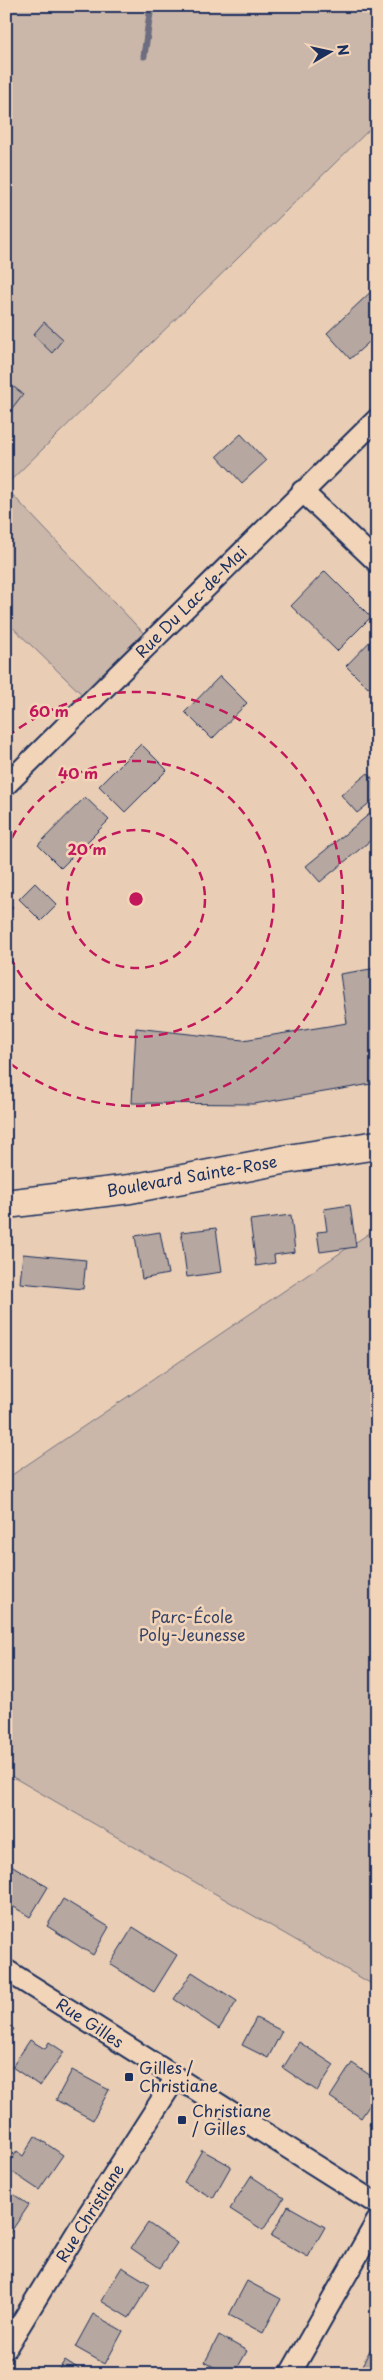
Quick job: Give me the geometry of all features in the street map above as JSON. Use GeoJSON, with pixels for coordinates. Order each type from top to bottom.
{"type":"FeatureCollection","features":[{"type":"Feature","properties":{"kind":"street","name":"Rue Du Lac-de-Mai"},"geometry":{"type":"LineString","coordinates":[[6,785],[377,419]]}},
{"type":"Feature","properties":{"kind":"street"},"geometry":{"type":"LineString","coordinates":[[302,491],[377,562]]}},
{"type":"Feature","properties":{"kind":"street","name":"Boulevard Sainte-Rose"},"geometry":{"type":"LineString","coordinates":[[6,1204],[130,1189],[288,1159],[377,1145]]}},
{"type":"Feature","properties":{"kind":"street","name":"Rue Gilles"},"geometry":{"type":"LineString","coordinates":[[6,1970],[377,2204]]}},
{"type":"Feature","properties":{"kind":"street","name":"Rue Christiane"},"geometry":{"type":"LineString","coordinates":[[6,2348],[80,2227],[176,2078]]}},
{"type":"Feature","properties":{"kind":"street"},"geometry":{"type":"LineString","coordinates":[[290,2374],[377,2221]]}},
{"type":"Feature","properties":{"kind":"green space"},"geometry":{"type":"Polygon","coordinates":[[[6,6],[377,6],[377,122],[6,485],[6,6]]]}},
{"type":"Feature","properties":{"kind":"green space"},"geometry":{"type":"Polygon","coordinates":[[[6,488],[152,642],[91,703],[6,621],[6,488]]]}},
{"type":"Feature","properties":{"kind":"green space","name":"Parc-École Poly-Jeunesse"},"geometry":{"type":"Polygon","coordinates":[[[377,1228],[377,1987],[6,1773],[6,1479],[377,1228]]]}},
{"type":"Feature","properties":{"kind":"building"},"geometry":{"type":"Polygon","coordinates":[[[376,287],[377,335],[350,359],[327,333],[376,287]]]}},
{"type":"Feature","properties":{"kind":"building"},"geometry":{"type":"Polygon","coordinates":[[[44,322],[63,339],[52,353],[33,335],[44,322]]]}},
{"type":"Feature","properties":{"kind":"building"},"geometry":{"type":"Polygon","coordinates":[[[6,381],[23,394],[6,416],[6,381]]]}},
{"type":"Feature","properties":{"kind":"building"},"geometry":{"type":"Polygon","coordinates":[[[241,434],[266,461],[242,483],[217,456],[241,434]]]}},
{"type":"Feature","properties":{"kind":"building"},"geometry":{"type":"Polygon","coordinates":[[[325,571],[371,617],[337,651],[291,606],[325,571]]]}},
{"type":"Feature","properties":{"kind":"building"},"geometry":{"type":"Polygon","coordinates":[[[377,634],[377,680],[368,688],[346,666],[377,634]]]}},
{"type":"Feature","properties":{"kind":"building"},"geometry":{"type":"Polygon","coordinates":[[[6,662],[12,667],[6,673],[6,662]]]}},
{"type":"Feature","properties":{"kind":"building"},"geometry":{"type":"Polygon","coordinates":[[[220,676],[247,703],[212,739],[185,712],[220,676]]]}},
{"type":"Feature","properties":{"kind":"building"},"geometry":{"type":"Polygon","coordinates":[[[141,744],[167,770],[125,812],[99,786],[141,744]]]}},
{"type":"Feature","properties":{"kind":"building"},"geometry":{"type":"Polygon","coordinates":[[[368,773],[377,784],[377,797],[357,813],[341,795],[368,773]]]}},
{"type":"Feature","properties":{"kind":"building"},"geometry":{"type":"Polygon","coordinates":[[[85,797],[109,820],[61,868],[38,845],[85,797]]]}},
{"type":"Feature","properties":{"kind":"building"},"geometry":{"type":"Polygon","coordinates":[[[372,812],[377,818],[377,835],[320,882],[306,866],[372,812]]]}},
{"type":"Feature","properties":{"kind":"building"},"geometry":{"type":"Polygon","coordinates":[[[35,883],[57,905],[41,921],[19,899],[35,883]]]}},
{"type":"Feature","properties":{"kind":"building"},"geometry":{"type":"Polygon","coordinates":[[[6,902],[13,908],[6,914],[6,902]]]}},
{"type":"Feature","properties":{"kind":"building"},"geometry":{"type":"Polygon","coordinates":[[[377,968],[377,1083],[254,1104],[132,1103],[136,1028],[243,1040],[347,1023],[340,974],[377,968]]]}},
{"type":"Feature","properties":{"kind":"building"},"geometry":{"type":"Polygon","coordinates":[[[350,1205],[356,1247],[320,1252],[317,1232],[327,1231],[324,1209],[350,1205]]]}},
{"type":"Feature","properties":{"kind":"building"},"geometry":{"type":"Polygon","coordinates":[[[291,1215],[295,1252],[274,1255],[275,1263],[256,1266],[250,1220],[291,1215]]]}},
{"type":"Feature","properties":{"kind":"building"},"geometry":{"type":"Polygon","coordinates":[[[216,1228],[222,1272],[187,1277],[181,1232],[216,1228]]]}},
{"type":"Feature","properties":{"kind":"building"},"geometry":{"type":"Polygon","coordinates":[[[160,1232],[168,1274],[142,1279],[135,1236],[160,1232]]]}},
{"type":"Feature","properties":{"kind":"building"},"geometry":{"type":"Polygon","coordinates":[[[23,1254],[86,1260],[83,1289],[20,1283],[23,1254]]]}},
{"type":"Feature","properties":{"kind":"building"},"geometry":{"type":"Polygon","coordinates":[[[6,1862],[48,1887],[30,1917],[6,1902],[6,1862]]]}},
{"type":"Feature","properties":{"kind":"building"},"geometry":{"type":"Polygon","coordinates":[[[63,1899],[109,1927],[93,1955],[47,1926],[63,1899]]]}},
{"type":"Feature","properties":{"kind":"building"},"geometry":{"type":"Polygon","coordinates":[[[133,1927],[177,1955],[154,1992],[110,1964],[133,1927]]]}},
{"type":"Feature","properties":{"kind":"building"},"geometry":{"type":"Polygon","coordinates":[[[192,1972],[237,2001],[219,2029],[174,1999],[192,1972]]]}},
{"type":"Feature","properties":{"kind":"building"},"geometry":{"type":"Polygon","coordinates":[[[256,2018],[282,2031],[268,2058],[242,2045],[256,2018]]]}},
{"type":"Feature","properties":{"kind":"building"},"geometry":{"type":"Polygon","coordinates":[[[6,2024],[14,2029],[6,2041],[6,2024]]]}},
{"type":"Feature","properties":{"kind":"building"},"geometry":{"type":"Polygon","coordinates":[[[30,2040],[45,2049],[49,2042],[64,2052],[40,2086],[12,2067],[30,2040]]]}},
{"type":"Feature","properties":{"kind":"building"},"geometry":{"type":"Polygon","coordinates":[[[299,2042],[334,2065],[317,2091],[283,2068],[299,2042]]]}},
{"type":"Feature","properties":{"kind":"building"},"geometry":{"type":"Polygon","coordinates":[[[352,2063],[377,2080],[377,2094],[361,2118],[330,2097],[352,2063]]]}},
{"type":"Feature","properties":{"kind":"building"},"geometry":{"type":"Polygon","coordinates":[[[72,2070],[109,2090],[93,2120],[56,2100],[72,2070]]]}},
{"type":"Feature","properties":{"kind":"building"},"geometry":{"type":"Polygon","coordinates":[[[377,2113],[377,2130],[369,2125],[377,2113]]]}},
{"type":"Feature","properties":{"kind":"building"},"geometry":{"type":"Polygon","coordinates":[[[35,2136],[63,2155],[39,2190],[6,2168],[17,2151],[23,2156],[35,2136]]]}},
{"type":"Feature","properties":{"kind":"building"},"geometry":{"type":"Polygon","coordinates":[[[202,2150],[231,2166],[213,2198],[184,2182],[202,2150]]]}},
{"type":"Feature","properties":{"kind":"building"},"geometry":{"type":"Polygon","coordinates":[[[251,2176],[284,2198],[263,2230],[230,2209],[251,2176]]]}},
{"type":"Feature","properties":{"kind":"building"},"geometry":{"type":"Polygon","coordinates":[[[6,2189],[29,2205],[8,2236],[6,2235],[6,2189]]]}},
{"type":"Feature","properties":{"kind":"building"},"geometry":{"type":"Polygon","coordinates":[[[288,2206],[325,2227],[308,2257],[271,2236],[288,2206]]]}},
{"type":"Feature","properties":{"kind":"building"},"geometry":{"type":"Polygon","coordinates":[[[148,2223],[177,2243],[160,2268],[131,2248],[148,2223]]]}},
{"type":"Feature","properties":{"kind":"building"},"geometry":{"type":"Polygon","coordinates":[[[122,2267],[150,2284],[129,2318],[101,2301],[122,2267]]]}},
{"type":"Feature","properties":{"kind":"building"},"geometry":{"type":"Polygon","coordinates":[[[247,2281],[281,2299],[263,2333],[229,2315],[247,2281]]]}},
{"type":"Feature","properties":{"kind":"building"},"geometry":{"type":"Polygon","coordinates":[[[93,2314],[123,2331],[105,2364],[75,2347],[93,2314]]]}},
{"type":"Feature","properties":{"kind":"building"},"geometry":{"type":"Polygon","coordinates":[[[219,2335],[247,2351],[234,2374],[226,2374],[205,2362],[219,2335]]]}},
{"type":"Feature","properties":{"kind":"building"},"geometry":{"type":"Polygon","coordinates":[[[377,2337],[377,2374],[360,2374],[358,2373],[377,2337]]]}},
{"type":"Feature","properties":{"kind":"building"},"geometry":{"type":"Polygon","coordinates":[[[65,2360],[87,2374],[56,2374],[65,2360]]]}},
{"type":"Feature","properties":{"kind":"waterway"},"geometry":{"type":"LineString","coordinates":[[144,56],[151,6]]}},
{"type":"Feature","properties":{"kind":"place","name":"Gilles / Christiane"},"geometry":{"type":"Point","coordinates":[129,2077]}},
{"type":"Feature","properties":{"kind":"place","name":"Christiane / Gilles"},"geometry":{"type":"Point","coordinates":[182,2120]}}]}
